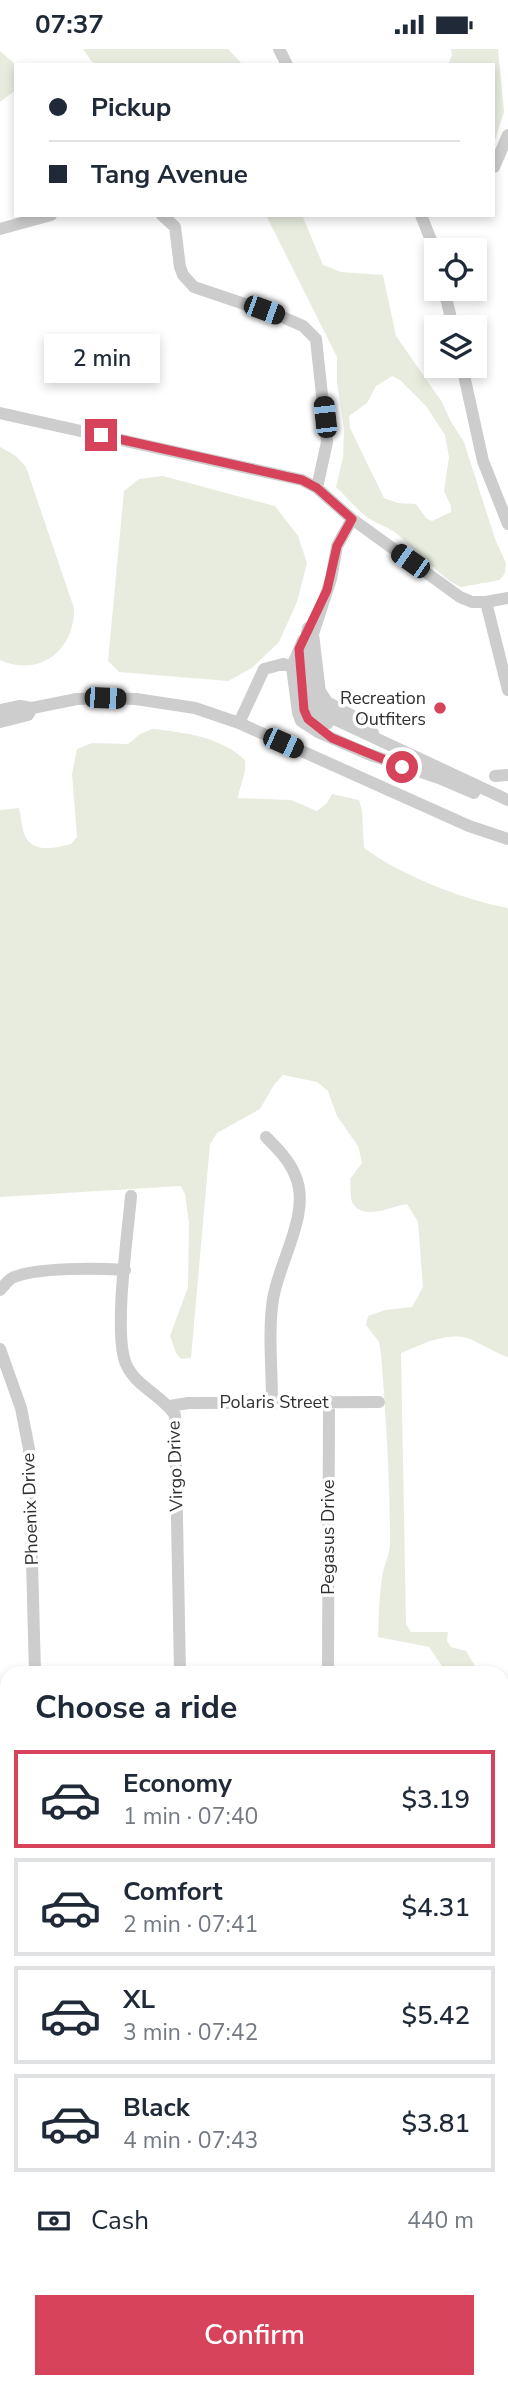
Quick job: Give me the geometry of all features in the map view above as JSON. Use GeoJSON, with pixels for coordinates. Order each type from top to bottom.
{"type":"FeatureCollection","features":[{"type":"Feature","properties":{"kind":"street"},"geometry":{"type":"LineString","coordinates":[[495,165],[508,135]]}},
{"type":"Feature","properties":{"kind":"street"},"geometry":{"type":"LineString","coordinates":[[0,229],[44,217]]}},
{"type":"Feature","properties":{"kind":"street"},"geometry":{"type":"LineString","coordinates":[[164,217],[175,227],[180,267],[183,275],[194,287],[280,316],[303,326],[316,339],[327,442],[317,488]]}},
{"type":"Feature","properties":{"kind":"street"},"geometry":{"type":"LineString","coordinates":[[424,217],[431,238]]}},
{"type":"Feature","properties":{"kind":"street"},"geometry":{"type":"LineString","coordinates":[[464,378],[483,461],[508,524]]}},
{"type":"Feature","properties":{"kind":"street"},"geometry":{"type":"LineString","coordinates":[[0,413],[302,480],[317,488],[352,519],[460,597],[486,602],[508,598]]}},
{"type":"Feature","properties":{"kind":"street"},"geometry":{"type":"LineString","coordinates":[[352,519],[337,546],[313,634],[320,704],[326,714],[508,800]]}},
{"type":"Feature","properties":{"kind":"street"},"geometry":{"type":"LineString","coordinates":[[327,590],[292,667],[298,717],[308,727],[379,759],[439,778],[485,798],[508,800]]}},
{"type":"Feature","properties":{"kind":"street"},"geometry":{"type":"LineString","coordinates":[[486,602],[508,690]]}},
{"type":"Feature","properties":{"kind":"street"},"geometry":{"type":"LineString","coordinates":[[306,633],[304,647],[311,708],[322,720],[401,758],[489,795],[508,800]]}},
{"type":"Feature","properties":{"kind":"street"},"geometry":{"type":"LineString","coordinates":[[299,649],[304,710],[308,719],[332,738]]}},
{"type":"Feature","properties":{"kind":"street"},"geometry":{"type":"LineString","coordinates":[[239,723],[264,669],[283,664],[292,667]]}},
{"type":"Feature","properties":{"kind":"street"},"geometry":{"type":"LineString","coordinates":[[0,710],[25,705],[32,708],[77,699],[136,699],[195,708],[239,723],[469,825],[508,839]]}},
{"type":"Feature","properties":{"kind":"street"},"geometry":{"type":"LineString","coordinates":[[0,722],[28,715],[32,708]]}},
{"type":"Feature","properties":{"kind":"street"},"geometry":{"type":"LineString","coordinates":[[266,1137],[284,1156],[295,1175],[301,1203],[278,1273],[273,1299],[272,1401]]}},
{"type":"Feature","properties":{"kind":"street","name":"Virgo Drive"},"geometry":{"type":"LineString","coordinates":[[131,1196],[121,1322],[125,1363],[133,1375],[170,1406],[175,1415],[180,1666]]}},
{"type":"Feature","properties":{"kind":"street"},"geometry":{"type":"LineString","coordinates":[[0,1290],[11,1279],[46,1271],[106,1268],[125,1270]]}},
{"type":"Feature","properties":{"kind":"street","name":"Phoenix Drive"},"geometry":{"type":"LineString","coordinates":[[0,1349],[21,1408],[29,1449],[35,1666]]}},
{"type":"Feature","properties":{"kind":"street","name":"Polaris Street"},"geometry":{"type":"LineString","coordinates":[[170,1406],[177,1403],[272,1401],[379,1402]]}},
{"type":"Feature","properties":{"kind":"street","name":"Pegasus Drive"},"geometry":{"type":"LineString","coordinates":[[328,1666],[329,1401]]}},
{"type":"Feature","properties":{"kind":"shaded area"},"geometry":{"type":"Polygon","coordinates":[[[83,49],[228,49],[241,63],[96,63],[92,62],[83,49]]]}},
{"type":"Feature","properties":{"kind":"shaded area"},"geometry":{"type":"Polygon","coordinates":[[[451,49],[498,49],[504,112],[495,140],[495,63],[449,63],[451,49]]]}},
{"type":"Feature","properties":{"kind":"shaded area"},"geometry":{"type":"Polygon","coordinates":[[[0,51],[14,63],[14,92],[0,102],[0,51]]]}},
{"type":"Feature","properties":{"kind":"shaded area"},"geometry":{"type":"Polygon","coordinates":[[[267,217],[303,217],[323,265],[341,272],[383,275],[396,336],[442,402],[464,442],[495,539],[506,563],[505,573],[500,580],[461,587],[455,584],[394,532],[364,514],[336,487],[343,457],[344,429],[337,383],[337,357],[267,217]],[[392,376],[376,386],[367,403],[349,416],[350,428],[384,498],[398,503],[416,504],[426,518],[432,521],[451,512],[444,491],[449,457],[445,435],[426,406],[400,380],[392,376]]]}},
{"type":"Feature","properties":{"kind":"shaded area"},"geometry":{"type":"Polygon","coordinates":[[[0,447],[16,456],[26,467],[74,608],[73,623],[62,648],[41,663],[29,665],[15,665],[0,660],[0,447]]]}},
{"type":"Feature","properties":{"kind":"shaded area"},"geometry":{"type":"Polygon","coordinates":[[[163,476],[275,506],[298,536],[307,563],[297,602],[279,642],[252,668],[228,681],[119,672],[108,661],[124,491],[139,479],[163,476]]]}},
{"type":"Feature","properties":{"kind":"shaded area"},"geometry":{"type":"Polygon","coordinates":[[[152,729],[177,732],[202,737],[235,752],[245,760],[238,798],[291,800],[317,811],[327,803],[332,794],[359,800],[364,848],[396,868],[433,885],[508,908],[508,1357],[459,1337],[433,1340],[401,1353],[406,1624],[411,1632],[448,1632],[447,1641],[451,1647],[466,1651],[475,1666],[442,1666],[429,1647],[378,1637],[382,1580],[390,1546],[388,1471],[381,1354],[379,1342],[366,1325],[368,1316],[385,1310],[412,1307],[423,1287],[418,1222],[407,1204],[370,1212],[357,1208],[352,1202],[350,1179],[362,1163],[358,1146],[337,1116],[328,1091],[317,1082],[283,1075],[260,1109],[217,1133],[210,1144],[191,1358],[181,1359],[170,1336],[188,1287],[189,1223],[185,1194],[181,1186],[0,1197],[0,810],[19,808],[26,838],[36,846],[49,848],[71,844],[77,837],[72,774],[77,749],[92,743],[128,744],[140,734],[152,729]]]}},
{"type":"Feature","properties":{"kind":"place","name":"Recreation Outfiters"},"geometry":{"type":"Point","coordinates":[440,708]}},
{"type":"Feature","properties":{"kind":"route"},"geometry":{"type":"LineString","coordinates":[[101,435],[302,480],[317,488],[352,519],[337,546],[327,590],[299,649],[304,710],[317,728],[332,738],[402,767]]}}]}
